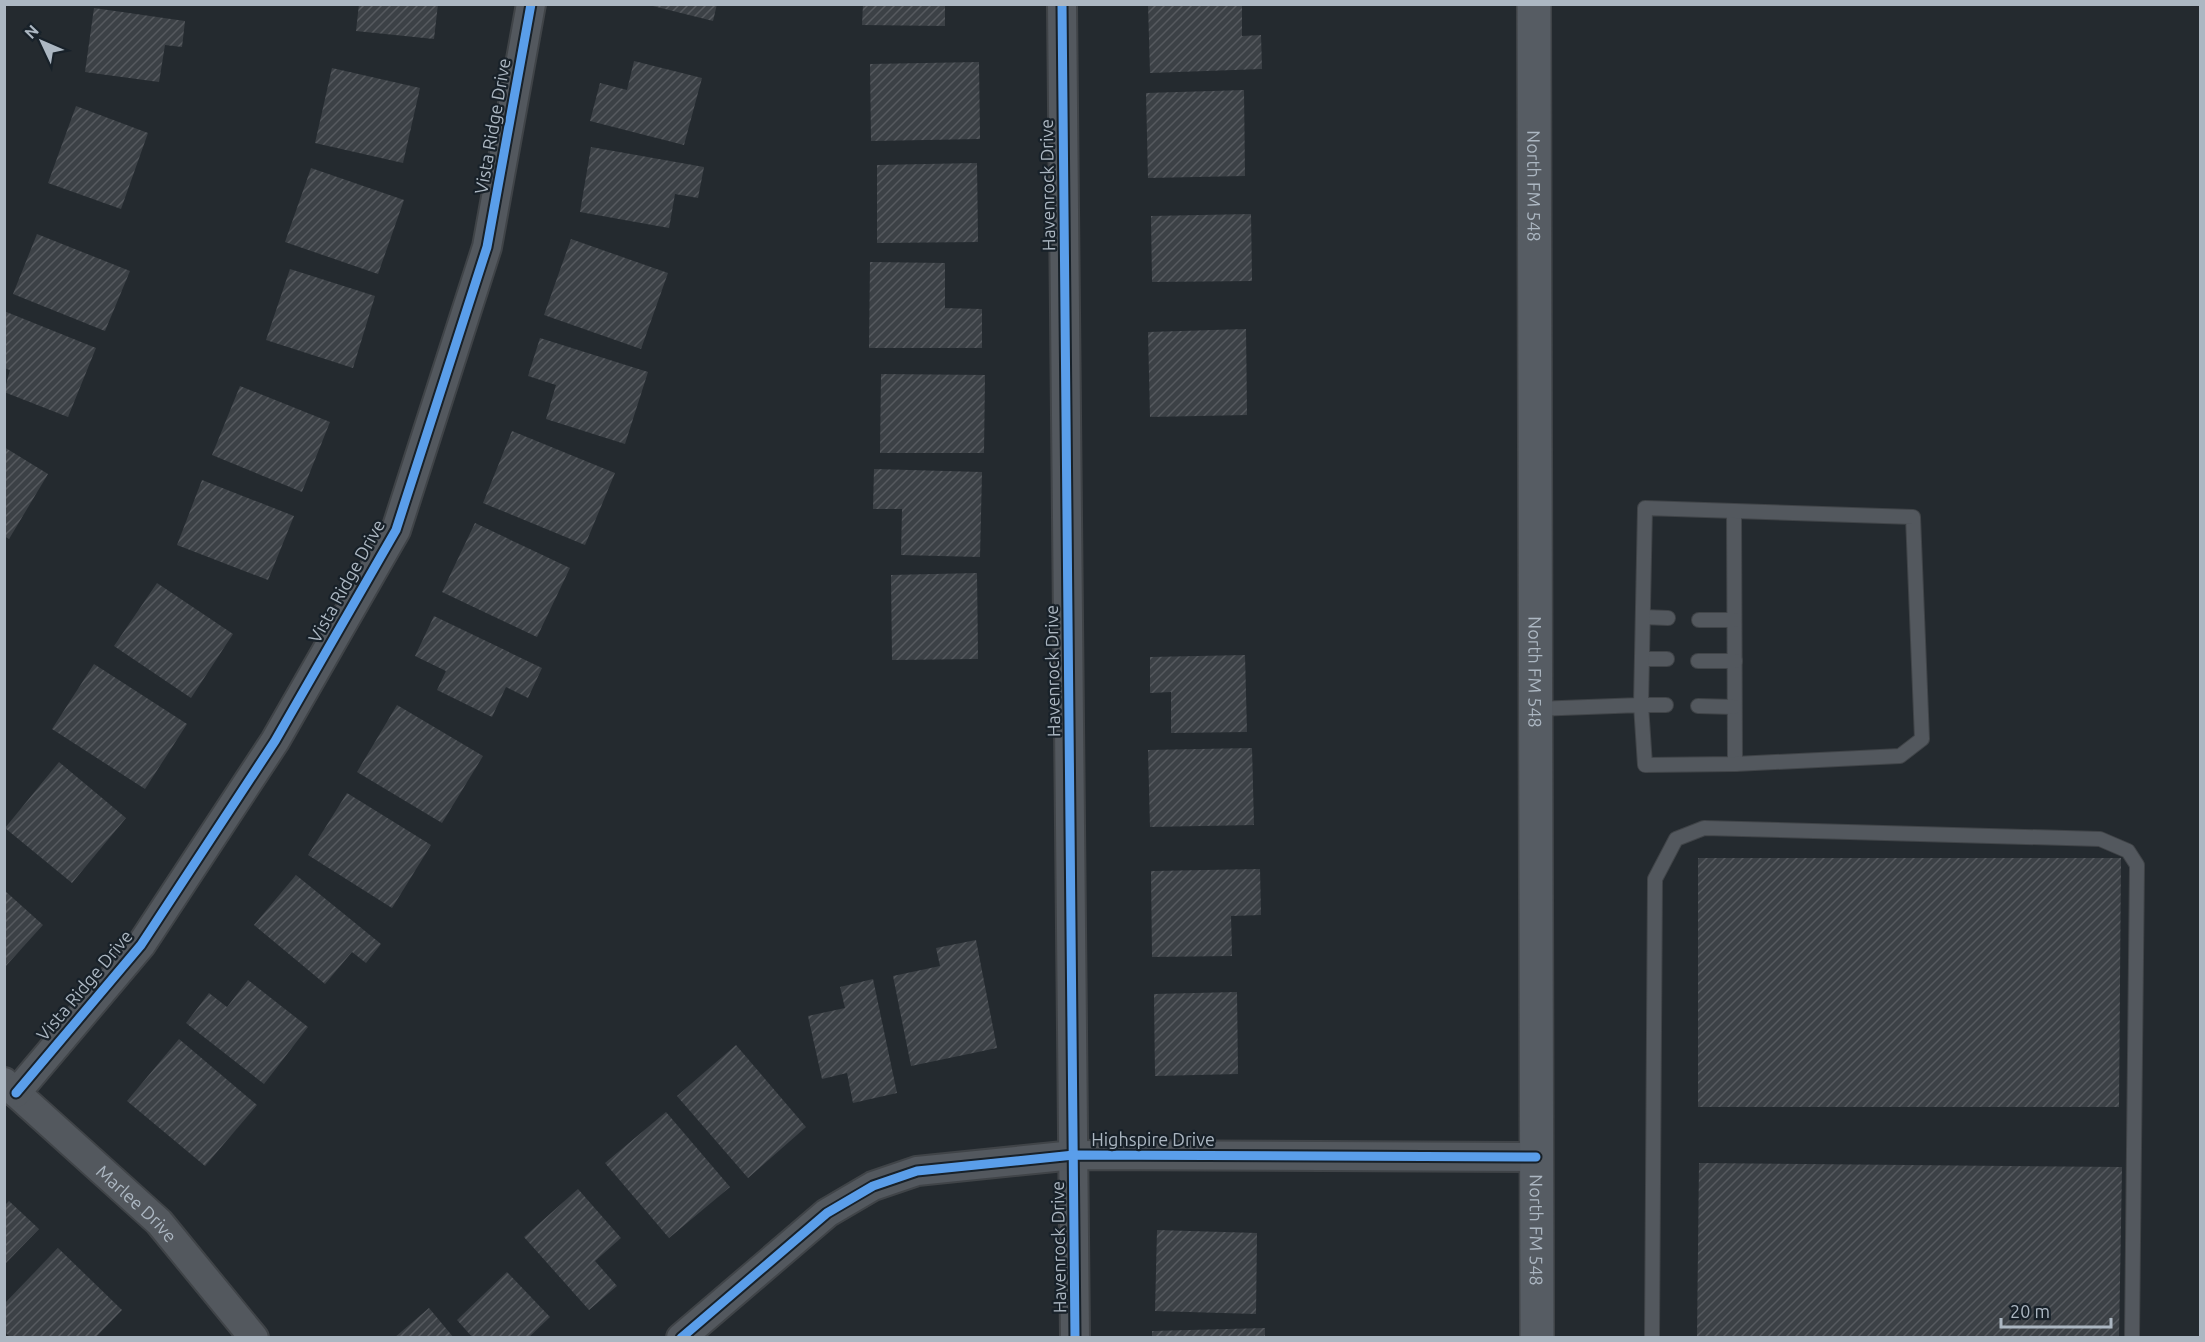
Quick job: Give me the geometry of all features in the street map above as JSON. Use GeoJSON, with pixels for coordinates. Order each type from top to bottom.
{"type":"FeatureCollection","features":[{"type":"Feature","properties":{"kind":"main road","name":"North FM 548"},"geometry":{"type":"LineString","coordinates":[[1534,4],[1537,1338]]}},
{"type":"Feature","properties":{"kind":"street","name":"Vista Ridge Drive"},"geometry":{"type":"LineString","coordinates":[[10,1087],[141,945],[275,741],[396,530],[487,247],[531,4]]}},
{"type":"Feature","properties":{"kind":"street","name":"Havenrock Drive"},"geometry":{"type":"LineString","coordinates":[[1062,4],[1076,1338]]}},
{"type":"Feature","properties":{"kind":"street","name":"Marlee Drive"},"geometry":{"type":"LineString","coordinates":[[10,1087],[159,1222],[254,1338]]}},
{"type":"Feature","properties":{"kind":"street","name":"Highspire Drive"},"geometry":{"type":"LineString","coordinates":[[681,1338],[827,1213],[873,1186],[918,1171],[1074,1155],[1536,1157]]}},
{"type":"Feature","properties":{"kind":"lane"},"geometry":{"type":"LineString","coordinates":[[1645,508],[1913,516],[1922,739],[1900,756],[1735,764],[1645,765],[1641,705],[1643,617],[1645,508]]}},
{"type":"Feature","properties":{"kind":"lane"},"geometry":{"type":"LineString","coordinates":[[1734,511],[1735,764]]}},
{"type":"Feature","properties":{"kind":"lane"},"geometry":{"type":"LineString","coordinates":[[1643,617],[1668,618]]}},
{"type":"Feature","properties":{"kind":"lane"},"geometry":{"type":"LineString","coordinates":[[1699,620],[1734,620]]}},
{"type":"Feature","properties":{"kind":"lane"},"geometry":{"type":"LineString","coordinates":[[1642,659],[1666,659]]}},
{"type":"Feature","properties":{"kind":"lane"},"geometry":{"type":"LineString","coordinates":[[1698,661],[1735,661]]}},
{"type":"Feature","properties":{"kind":"lane"},"geometry":{"type":"LineString","coordinates":[[1535,709],[1666,705]]}},
{"type":"Feature","properties":{"kind":"lane"},"geometry":{"type":"LineString","coordinates":[[1698,706],[1734,707]]}},
{"type":"Feature","properties":{"kind":"lane"},"geometry":{"type":"LineString","coordinates":[[1652,1338],[1655,879],[1676,838],[1704,828],[2100,839],[2128,851],[2138,865],[2132,1338]]}},
{"type":"Feature","properties":{"kind":"building"},"geometry":{"type":"Polygon","coordinates":[[[359,4],[438,4],[434,39],[356,31],[359,4]]]}},
{"type":"Feature","properties":{"kind":"building"},"geometry":{"type":"Polygon","coordinates":[[[645,4],[717,4],[713,21],[645,4]]]}},
{"type":"Feature","properties":{"kind":"building"},"geometry":{"type":"Polygon","coordinates":[[[863,4],[945,4],[945,26],[862,25],[863,4]]]}},
{"type":"Feature","properties":{"kind":"building"},"geometry":{"type":"Polygon","coordinates":[[[1148,4],[1242,4],[1242,36],[1261,35],[1262,69],[1150,73],[1148,4]]]}},
{"type":"Feature","properties":{"kind":"building"},"geometry":{"type":"Polygon","coordinates":[[[94,8],[185,21],[182,47],[165,45],[159,82],[85,72],[94,8]]]}},
{"type":"Feature","properties":{"kind":"building"},"geometry":{"type":"Polygon","coordinates":[[[634,61],[702,78],[684,145],[590,121],[600,83],[627,90],[634,61]]]}},
{"type":"Feature","properties":{"kind":"building"},"geometry":{"type":"Polygon","coordinates":[[[979,62],[980,139],[871,141],[870,64],[979,62]]]}},
{"type":"Feature","properties":{"kind":"building"},"geometry":{"type":"Polygon","coordinates":[[[332,68],[420,88],[403,163],[315,143],[332,68]]]}},
{"type":"Feature","properties":{"kind":"building"},"geometry":{"type":"Polygon","coordinates":[[[1244,90],[1245,176],[1148,178],[1146,93],[1244,90]]]}},
{"type":"Feature","properties":{"kind":"building"},"geometry":{"type":"Polygon","coordinates":[[[76,106],[148,133],[121,209],[48,183],[76,106]]]}},
{"type":"Feature","properties":{"kind":"building"},"geometry":{"type":"Polygon","coordinates":[[[591,147],[704,167],[698,198],[675,194],[669,228],[580,212],[591,147]]]}},
{"type":"Feature","properties":{"kind":"building"},"geometry":{"type":"Polygon","coordinates":[[[977,163],[978,242],[877,243],[877,165],[977,163]]]}},
{"type":"Feature","properties":{"kind":"building"},"geometry":{"type":"Polygon","coordinates":[[[311,168],[404,200],[378,274],[285,242],[311,168]]]}},
{"type":"Feature","properties":{"kind":"building"},"geometry":{"type":"Polygon","coordinates":[[[1251,214],[1252,281],[1152,282],[1151,216],[1251,214]]]}},
{"type":"Feature","properties":{"kind":"building"},"geometry":{"type":"Polygon","coordinates":[[[37,234],[130,271],[105,331],[13,294],[37,234]]]}},
{"type":"Feature","properties":{"kind":"building"},"geometry":{"type":"Polygon","coordinates":[[[571,239],[668,273],[641,349],[544,315],[571,239]]]}},
{"type":"Feature","properties":{"kind":"building"},"geometry":{"type":"Polygon","coordinates":[[[870,262],[945,263],[945,308],[982,309],[982,348],[869,348],[870,262]]]}},
{"type":"Feature","properties":{"kind":"building"},"geometry":{"type":"Polygon","coordinates":[[[290,269],[375,296],[353,368],[266,340],[290,269]]]}},
{"type":"Feature","properties":{"kind":"building"},"geometry":{"type":"Polygon","coordinates":[[[4,311],[96,348],[68,417],[4,392],[10,370],[4,368],[4,311]]]}},
{"type":"Feature","properties":{"kind":"building"},"geometry":{"type":"Polygon","coordinates":[[[1246,329],[1247,415],[1150,417],[1148,332],[1246,329]]]}},
{"type":"Feature","properties":{"kind":"building"},"geometry":{"type":"Polygon","coordinates":[[[540,338],[648,372],[625,444],[546,419],[556,385],[528,376],[540,338]]]}},
{"type":"Feature","properties":{"kind":"building"},"geometry":{"type":"Polygon","coordinates":[[[881,374],[985,375],[984,453],[880,453],[881,374]]]}},
{"type":"Feature","properties":{"kind":"building"},"geometry":{"type":"Polygon","coordinates":[[[240,386],[330,422],[302,492],[212,455],[240,386]]]}},
{"type":"Feature","properties":{"kind":"building"},"geometry":{"type":"Polygon","coordinates":[[[512,431],[615,473],[585,545],[483,503],[512,431]]]}},
{"type":"Feature","properties":{"kind":"building"},"geometry":{"type":"Polygon","coordinates":[[[4,447],[48,474],[9,539],[4,536],[4,447]]]}},
{"type":"Feature","properties":{"kind":"building"},"geometry":{"type":"Polygon","coordinates":[[[874,469],[982,472],[980,557],[901,555],[902,509],[873,509],[874,469]]]}},
{"type":"Feature","properties":{"kind":"building"},"geometry":{"type":"Polygon","coordinates":[[[202,480],[294,516],[268,580],[177,545],[202,480]]]}},
{"type":"Feature","properties":{"kind":"building"},"geometry":{"type":"Polygon","coordinates":[[[475,523],[570,568],[537,637],[442,592],[475,523]]]}},
{"type":"Feature","properties":{"kind":"building"},"geometry":{"type":"Polygon","coordinates":[[[977,573],[978,659],[892,660],[891,575],[977,573]]]}},
{"type":"Feature","properties":{"kind":"building"},"geometry":{"type":"Polygon","coordinates":[[[157,583],[233,634],[191,698],[114,646],[157,583]]]}},
{"type":"Feature","properties":{"kind":"building"},"geometry":{"type":"Polygon","coordinates":[[[434,616],[542,668],[528,698],[506,687],[492,717],[437,690],[446,671],[415,656],[434,616]]]}},
{"type":"Feature","properties":{"kind":"building"},"geometry":{"type":"Polygon","coordinates":[[[1245,655],[1247,732],[1171,733],[1171,692],[1150,693],[1150,657],[1245,655]]]}},
{"type":"Feature","properties":{"kind":"building"},"geometry":{"type":"Polygon","coordinates":[[[94,664],[187,724],[145,789],[52,729],[94,664]]]}},
{"type":"Feature","properties":{"kind":"building"},"geometry":{"type":"Polygon","coordinates":[[[397,705],[483,756],[442,823],[357,772],[397,705]]]}},
{"type":"Feature","properties":{"kind":"building"},"geometry":{"type":"Polygon","coordinates":[[[1252,748],[1254,825],[1150,827],[1148,750],[1252,748]]]}},
{"type":"Feature","properties":{"kind":"building"},"geometry":{"type":"Polygon","coordinates":[[[59,762],[126,818],[72,883],[5,828],[59,762]]]}},
{"type":"Feature","properties":{"kind":"building"},"geometry":{"type":"Polygon","coordinates":[[[347,793],[431,845],[392,908],[308,855],[347,793]]]}},
{"type":"Feature","properties":{"kind":"building"},"geometry":{"type":"Polygon","coordinates":[[[1698,858],[2121,858],[2119,1107],[1698,1107],[1698,858]]]}},
{"type":"Feature","properties":{"kind":"building"},"geometry":{"type":"Polygon","coordinates":[[[1260,869],[1261,915],[1231,916],[1232,956],[1152,957],[1151,871],[1260,869]]]}},
{"type":"Feature","properties":{"kind":"building"},"geometry":{"type":"Polygon","coordinates":[[[296,875],[381,944],[366,963],[352,952],[325,984],[254,925],[296,875]]]}},
{"type":"Feature","properties":{"kind":"building"},"geometry":{"type":"Polygon","coordinates":[[[4,890],[43,925],[4,968],[4,890]]]}},
{"type":"Feature","properties":{"kind":"building"},"geometry":{"type":"Polygon","coordinates":[[[976,940],[997,1048],[911,1066],[893,976],[940,966],[936,948],[976,940]]]}},
{"type":"Feature","properties":{"kind":"building"},"geometry":{"type":"Polygon","coordinates":[[[873,979],[897,1093],[853,1103],[847,1073],[822,1079],[808,1016],[845,1008],[840,987],[873,979]]]}},
{"type":"Feature","properties":{"kind":"building"},"geometry":{"type":"Polygon","coordinates":[[[248,980],[308,1027],[264,1084],[186,1023],[209,993],[227,1007],[248,980]]]}},
{"type":"Feature","properties":{"kind":"building"},"geometry":{"type":"Polygon","coordinates":[[[1237,992],[1238,1074],[1155,1076],[1154,994],[1237,992]]]}},
{"type":"Feature","properties":{"kind":"building"},"geometry":{"type":"Polygon","coordinates":[[[179,1039],[257,1105],[205,1166],[127,1101],[179,1039]]]}},
{"type":"Feature","properties":{"kind":"building"},"geometry":{"type":"Polygon","coordinates":[[[736,1045],[806,1127],[748,1178],[677,1096],[736,1045]]]}},
{"type":"Feature","properties":{"kind":"building"},"geometry":{"type":"Polygon","coordinates":[[[666,1112],[730,1187],[669,1238],[605,1163],[666,1112]]]}},
{"type":"Feature","properties":{"kind":"building"},"geometry":{"type":"Polygon","coordinates":[[[1699,1163],[2122,1167],[2119,1338],[1697,1338],[1699,1163]]]}},
{"type":"Feature","properties":{"kind":"building"},"geometry":{"type":"Polygon","coordinates":[[[578,1189],[621,1238],[595,1261],[617,1286],[589,1310],[524,1237],[578,1189]]]}},
{"type":"Feature","properties":{"kind":"building"},"geometry":{"type":"Polygon","coordinates":[[[9,1201],[39,1229],[4,1265],[4,1206],[9,1201]]]}},
{"type":"Feature","properties":{"kind":"building"},"geometry":{"type":"Polygon","coordinates":[[[1157,1230],[1257,1233],[1256,1314],[1155,1311],[1157,1230]]]}},
{"type":"Feature","properties":{"kind":"building"},"geometry":{"type":"Polygon","coordinates":[[[58,1248],[122,1310],[95,1338],[11,1338],[4,1331],[4,1304],[58,1248]]]}},
{"type":"Feature","properties":{"kind":"building"},"geometry":{"type":"Polygon","coordinates":[[[507,1272],[550,1317],[528,1338],[473,1338],[457,1320],[507,1272]]]}},
{"type":"Feature","properties":{"kind":"building"},"geometry":{"type":"Polygon","coordinates":[[[429,1308],[454,1338],[394,1338],[429,1308]]]}},
{"type":"Feature","properties":{"kind":"building"},"geometry":{"type":"Polygon","coordinates":[[[1265,1328],[1265,1338],[1152,1338],[1152,1331],[1265,1328]]]}},
{"type":"Feature","properties":{"kind":"cycle path"},"geometry":{"type":"LineString","coordinates":[[16,1093],[141,945],[275,741],[396,530],[487,247],[531,4]]}},
{"type":"Feature","properties":{"kind":"cycle path"},"geometry":{"type":"LineString","coordinates":[[1062,4],[1075,1338]]}},
{"type":"Feature","properties":{"kind":"cycle path"},"geometry":{"type":"LineString","coordinates":[[681,1338],[827,1213],[873,1186],[917,1171],[1074,1155],[1536,1157]]}}]}
